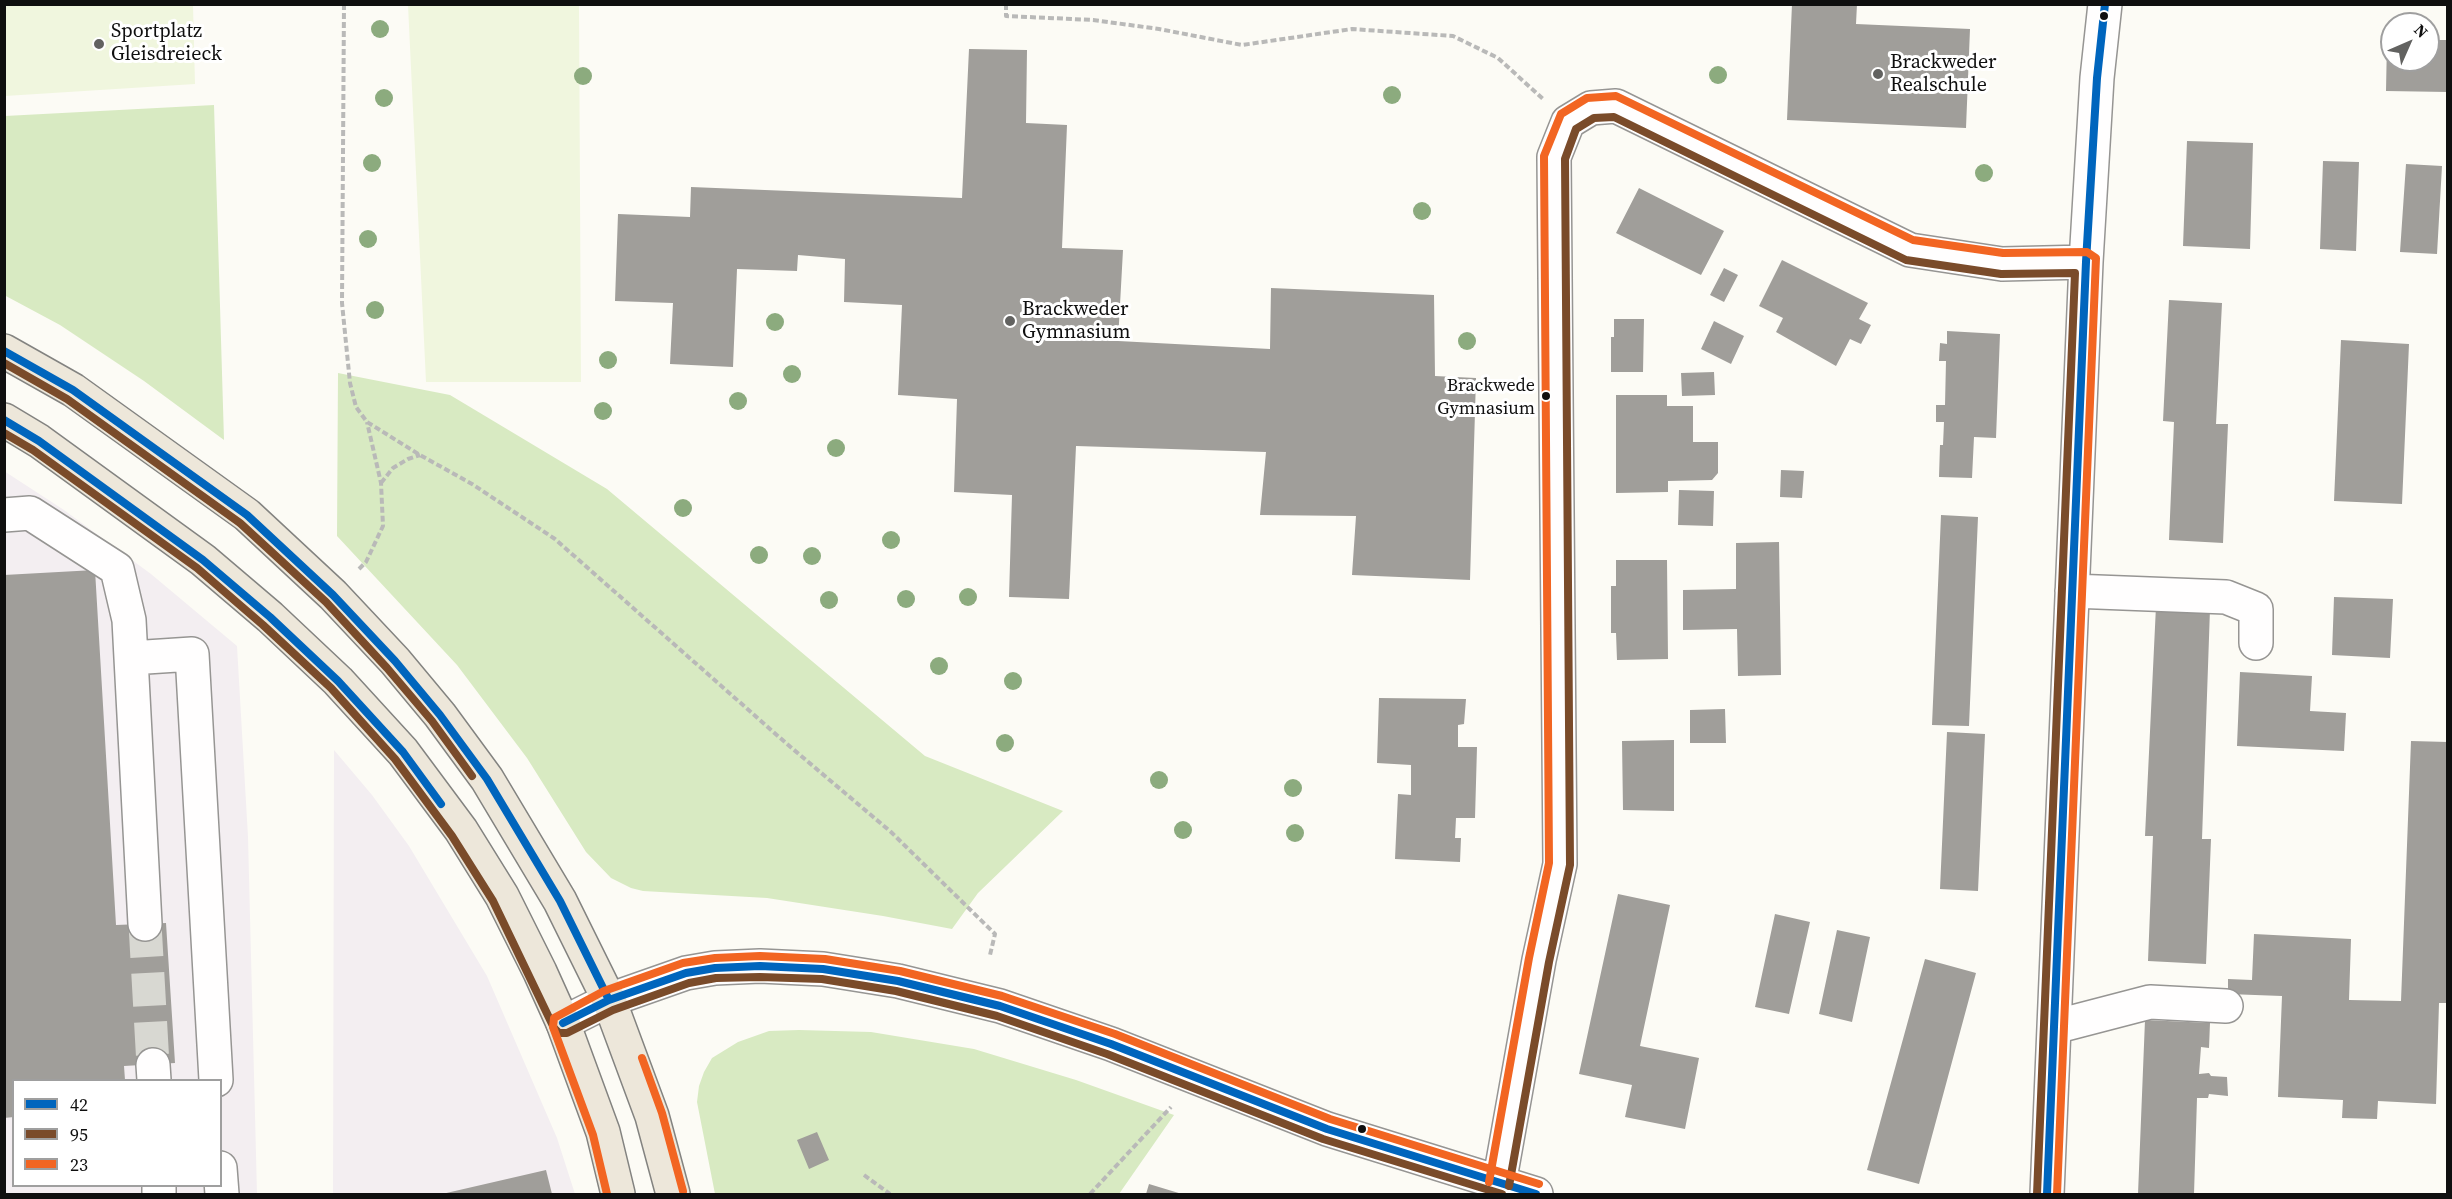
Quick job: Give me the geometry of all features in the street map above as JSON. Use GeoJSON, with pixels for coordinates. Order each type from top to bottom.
{"type":"FeatureCollection","features":[{"type":"Feature","properties":{"kind":"main road"},"geometry":{"type":"LineString","coordinates":[[4,351],[73,390],[247,515],[333,595],[395,661],[440,715],[487,779],[560,901],[609,1000],[652,1116],[673,1194]]}},
{"type":"Feature","properties":{"kind":"main road"},"geometry":{"type":"LineString","coordinates":[[4,420],[39,441],[203,560],[270,617],[338,681],[403,752],[461,830],[513,917],[564,1023],[603,1132],[618,1194]]}},
{"type":"Feature","properties":{"kind":"street"},"geometry":{"type":"LineString","coordinates":[[2047,1194],[2086,262],[2097,78],[2105,4]]}},
{"type":"Feature","properties":{"kind":"street"},"geometry":{"type":"LineString","coordinates":[[1499,1184],[1539,960],[1560,864],[1554,157],[1568,122],[1591,108],[1616,106],[1910,250],[2002,264],[2086,262]]}},
{"type":"Feature","properties":{"kind":"street"},"geometry":{"type":"LineString","coordinates":[[4,515],[30,513],[117,568],[129,620],[145,924]]}},
{"type":"Feature","properties":{"kind":"street"},"geometry":{"type":"LineString","coordinates":[[2072,591],[2226,597],[2256,609],[2256,643]]}},
{"type":"Feature","properties":{"kind":"street"},"geometry":{"type":"LineString","coordinates":[[131,658],[192,654],[216,1079]]}},
{"type":"Feature","properties":{"kind":"street"},"geometry":{"type":"LineString","coordinates":[[564,1023],[609,1000],[686,973],[715,968],[760,966],[823,969],[898,981],[1000,1006],[1033,1017],[1111,1044],[1327,1129],[1536,1194]]}},
{"type":"Feature","properties":{"kind":"street"},"geometry":{"type":"LineString","coordinates":[[2054,1027],[2150,1002],[2226,1005]]}},
{"type":"Feature","properties":{"kind":"path"},"geometry":{"type":"LineString","coordinates":[[344,4],[342,303],[350,383],[356,407],[367,422],[472,484],[555,539],[787,744],[891,832],[995,934],[990,955]]}},
{"type":"Feature","properties":{"kind":"path"},"geometry":{"type":"LineString","coordinates":[[1006,4],[1006,16],[1093,20],[1159,29],[1242,45],[1352,29],[1454,36],[1498,58],[1568,122]]}},
{"type":"Feature","properties":{"kind":"path"},"geometry":{"type":"LineString","coordinates":[[357,571],[366,561],[383,526],[381,483],[367,422]]}},
{"type":"Feature","properties":{"kind":"path"},"geometry":{"type":"LineString","coordinates":[[381,483],[393,468],[420,455]]}},
{"type":"Feature","properties":{"kind":"path"},"geometry":{"type":"LineString","coordinates":[[1090,1194],[1172,1105]]}},
{"type":"Feature","properties":{"kind":"path"},"geometry":{"type":"LineString","coordinates":[[864,1175],[891,1194]]}},
{"type":"Feature","properties":{"kind":"shaded area"},"geometry":{"type":"Polygon","coordinates":[[[4,471],[64,510],[151,574],[237,646],[248,837],[257,1194],[5,1194],[4,471]]]}},
{"type":"Feature","properties":{"kind":"shaded area"},"geometry":{"type":"Polygon","coordinates":[[[334,750],[372,795],[409,846],[487,976],[557,1138],[575,1194],[333,1194],[334,750]]]}},
{"type":"Feature","properties":{"kind":"green space","name":"Sportplatz Gleisdreieck"},"geometry":{"type":"Polygon","coordinates":[[[4,5],[193,5],[195,84],[5,96],[4,5]]]}},
{"type":"Feature","properties":{"kind":"green space"},"geometry":{"type":"Polygon","coordinates":[[[408,5],[590,5],[579,6],[581,382],[426,382],[408,5]]]}},
{"type":"Feature","properties":{"kind":"green space"},"geometry":{"type":"Polygon","coordinates":[[[214,105],[224,440],[144,381],[60,325],[4,295],[5,116],[214,105]]]}},
{"type":"Feature","properties":{"kind":"green space"},"geometry":{"type":"Polygon","coordinates":[[[338,373],[450,395],[607,489],[925,756],[1063,811],[978,893],[952,929],[767,898],[643,891],[611,878],[586,852],[527,758],[457,665],[337,536],[338,373]]]}},
{"type":"Feature","properties":{"kind":"green space"},"geometry":{"type":"Polygon","coordinates":[[[769,1031],[871,1032],[974,1049],[1076,1080],[1174,1115],[1119,1194],[715,1194],[697,1102],[704,1072],[712,1058],[738,1042],[769,1031]]]}},
{"type":"Feature","properties":{"kind":"building","name":"Brackweder Realschule"},"geometry":{"type":"Polygon","coordinates":[[[1792,4],[1857,4],[1856,24],[1970,29],[1966,128],[1787,120],[1792,4]]]}},
{"type":"Feature","properties":{"kind":"building"},"geometry":{"type":"Polygon","coordinates":[[[2440,40],[2448,40],[2448,92],[2386,91],[2386,72],[2440,72],[2440,40]]]}},
{"type":"Feature","properties":{"kind":"building","name":"Brackweder Gymnasium"},"geometry":{"type":"Polygon","coordinates":[[[969,49],[1027,50],[1026,123],[1067,125],[1062,248],[1123,250],[1118,341],[1270,349],[1271,288],[1434,295],[1435,376],[1476,378],[1470,580],[1352,575],[1356,516],[1260,515],[1266,452],[1076,446],[1069,599],[1009,597],[1012,495],[954,492],[957,399],[898,395],[902,305],[844,302],[845,259],[798,255],[797,271],[737,269],[733,367],[670,364],[673,303],[615,301],[618,214],[690,217],[691,187],[962,198],[969,49]]]}},
{"type":"Feature","properties":{"kind":"building"},"geometry":{"type":"Polygon","coordinates":[[[2187,141],[2253,143],[2250,249],[2183,246],[2187,141]]]}},
{"type":"Feature","properties":{"kind":"building"},"geometry":{"type":"Polygon","coordinates":[[[2323,161],[2359,162],[2356,251],[2320,249],[2323,161]]]}},
{"type":"Feature","properties":{"kind":"building"},"geometry":{"type":"Polygon","coordinates":[[[2406,164],[2442,166],[2437,254],[2400,252],[2406,164]]]}},
{"type":"Feature","properties":{"kind":"building"},"geometry":{"type":"Polygon","coordinates":[[[1639,188],[1724,231],[1701,275],[1616,233],[1639,188]]]}},
{"type":"Feature","properties":{"kind":"building"},"geometry":{"type":"Polygon","coordinates":[[[1782,260],[1868,303],[1859,319],[1871,325],[1861,344],[1850,339],[1836,366],[1776,332],[1783,318],[1759,306],[1782,260]]]}},
{"type":"Feature","properties":{"kind":"building"},"geometry":{"type":"Polygon","coordinates":[[[1724,268],[1738,275],[1724,302],[1710,295],[1724,268]]]}},
{"type":"Feature","properties":{"kind":"building"},"geometry":{"type":"Polygon","coordinates":[[[2169,300],[2222,303],[2216,424],[2228,424],[2223,543],[2169,540],[2174,422],[2163,421],[2169,300]]]}},
{"type":"Feature","properties":{"kind":"building"},"geometry":{"type":"Polygon","coordinates":[[[1614,319],[1644,319],[1643,372],[1611,372],[1611,337],[1614,337],[1614,319]]]}},
{"type":"Feature","properties":{"kind":"building"},"geometry":{"type":"Polygon","coordinates":[[[1714,321],[1744,336],[1731,364],[1701,349],[1714,321]]]}},
{"type":"Feature","properties":{"kind":"building"},"geometry":{"type":"Polygon","coordinates":[[[1947,331],[2000,334],[1996,438],[1974,437],[1972,478],[1939,477],[1940,445],[1943,445],[1944,422],[1936,422],[1936,405],[1945,405],[1946,361],[1939,361],[1940,343],[1947,344],[1947,331]]]}},
{"type":"Feature","properties":{"kind":"building"},"geometry":{"type":"Polygon","coordinates":[[[2341,340],[2409,344],[2402,504],[2334,501],[2341,340]]]}},
{"type":"Feature","properties":{"kind":"building"},"geometry":{"type":"Polygon","coordinates":[[[1714,372],[1715,395],[1682,396],[1681,373],[1714,372]]]}},
{"type":"Feature","properties":{"kind":"building"},"geometry":{"type":"Polygon","coordinates":[[[1616,395],[1667,395],[1667,406],[1693,406],[1693,442],[1718,442],[1718,473],[1712,480],[1668,481],[1668,492],[1616,493],[1616,395]]]}},
{"type":"Feature","properties":{"kind":"building"},"geometry":{"type":"Polygon","coordinates":[[[1781,470],[1804,471],[1802,498],[1780,497],[1781,470]]]}},
{"type":"Feature","properties":{"kind":"building"},"geometry":{"type":"Polygon","coordinates":[[[1679,490],[1714,491],[1713,526],[1678,525],[1679,490]]]}},
{"type":"Feature","properties":{"kind":"building"},"geometry":{"type":"Polygon","coordinates":[[[1941,515],[1978,517],[1969,726],[1932,725],[1941,515]]]}},
{"type":"Feature","properties":{"kind":"building"},"geometry":{"type":"Polygon","coordinates":[[[1779,542],[1781,675],[1738,676],[1737,629],[1683,630],[1683,590],[1736,589],[1736,543],[1779,542]]]}},
{"type":"Feature","properties":{"kind":"building"},"geometry":{"type":"Polygon","coordinates":[[[1616,560],[1667,560],[1668,659],[1617,660],[1616,633],[1611,633],[1611,586],[1616,586],[1616,560]]]}},
{"type":"Feature","properties":{"kind":"building"},"geometry":{"type":"Polygon","coordinates":[[[95,570],[116,925],[166,923],[175,1063],[124,1066],[125,1079],[12,1079],[12,1117],[4,1118],[4,575],[95,570]]]}},
{"type":"Feature","properties":{"kind":"building"},"geometry":{"type":"Polygon","coordinates":[[[2334,597],[2393,599],[2390,658],[2332,655],[2334,597]]]}},
{"type":"Feature","properties":{"kind":"building"},"geometry":{"type":"Polygon","coordinates":[[[2156,606],[2210,609],[2202,839],[2211,839],[2206,964],[2148,961],[2153,836],[2145,836],[2156,606]]]}},
{"type":"Feature","properties":{"kind":"building"},"geometry":{"type":"Polygon","coordinates":[[[2240,672],[2312,676],[2310,711],[2346,713],[2344,751],[2237,746],[2240,672]]]}},
{"type":"Feature","properties":{"kind":"building"},"geometry":{"type":"Polygon","coordinates":[[[1379,698],[1466,699],[1464,724],[1458,725],[1458,747],[1477,747],[1475,818],[1456,818],[1455,838],[1461,838],[1460,862],[1395,859],[1398,794],[1411,795],[1411,765],[1377,763],[1379,698]]]}},
{"type":"Feature","properties":{"kind":"building"},"geometry":{"type":"Polygon","coordinates":[[[1725,709],[1726,743],[1690,743],[1690,710],[1725,709]]]}},
{"type":"Feature","properties":{"kind":"building"},"geometry":{"type":"Polygon","coordinates":[[[1947,732],[1985,734],[1978,891],[1940,889],[1947,732]]]}},
{"type":"Feature","properties":{"kind":"building"},"geometry":{"type":"Polygon","coordinates":[[[1674,740],[1674,811],[1623,810],[1622,741],[1674,740]]]}},
{"type":"Feature","properties":{"kind":"building"},"geometry":{"type":"Polygon","coordinates":[[[2411,741],[2448,742],[2448,1003],[2439,1003],[2436,1104],[2378,1101],[2377,1119],[2342,1118],[2343,1100],[2278,1097],[2282,996],[2228,994],[2228,979],[2252,980],[2254,934],[2351,939],[2349,1000],[2401,1001],[2411,741]]]}},
{"type":"Feature","properties":{"kind":"building"},"geometry":{"type":"Polygon","coordinates":[[[1618,894],[1670,905],[1640,1046],[1699,1058],[1685,1129],[1625,1117],[1632,1085],[1579,1074],[1618,894]]]}},
{"type":"Feature","properties":{"kind":"building"},"geometry":{"type":"Polygon","coordinates":[[[1775,914],[1810,922],[1789,1014],[1755,1007],[1775,914]]]}},
{"type":"Feature","properties":{"kind":"building"},"geometry":{"type":"Polygon","coordinates":[[[1837,930],[1870,937],[1852,1022],[1819,1014],[1837,930]]]}},
{"type":"Feature","properties":{"kind":"building"},"geometry":{"type":"Polygon","coordinates":[[[1925,959],[1976,973],[1919,1184],[1867,1170],[1925,959]]]}},
{"type":"Feature","properties":{"kind":"building"},"geometry":{"type":"Polygon","coordinates":[[[2145,1020],[2210,1023],[2209,1048],[2201,1047],[2199,1074],[2209,1073],[2211,1076],[2227,1077],[2228,1096],[2209,1094],[2208,1098],[2197,1098],[2194,1194],[2138,1194],[2145,1020]]]}},
{"type":"Feature","properties":{"kind":"building"},"geometry":{"type":"Polygon","coordinates":[[[817,1132],[829,1160],[809,1169],[797,1140],[817,1132]]]}},
{"type":"Feature","properties":{"kind":"building"},"geometry":{"type":"Polygon","coordinates":[[[546,1170],[552,1194],[442,1194],[546,1170]]]}},
{"type":"Feature","properties":{"kind":"building"},"geometry":{"type":"Polygon","coordinates":[[[1149,1184],[1182,1194],[1146,1194],[1149,1184]]]}},
{"type":"Feature","properties":{"kind":"tunnel"},"geometry":{"type":"LineString","coordinates":[[145,924],[153,1065]]}},
{"type":"Feature","properties":{"kind":"transit line","name":"42"},"geometry":{"type":"LineString","coordinates":[[2047,1194],[2086,262],[2097,78],[2105,4]]}},
{"type":"Feature","properties":{"kind":"transit line","name":"23"},"geometry":{"type":"LineString","coordinates":[[1489,1182],[1529,958],[1549,863],[1544,156],[1561,114],[1587,98],[1616,96],[1913,240],[2003,253],[2087,252],[2096,258],[2057,1194]]}},
{"type":"Feature","properties":{"kind":"transit line","name":"95"},"geometry":{"type":"LineString","coordinates":[[1509,1186],[1549,962],[1570,865],[1565,159],[1576,129],[1594,118],[1614,117],[1906,260],[2001,274],[2075,273],[2037,1194]]}},
{"type":"Feature","properties":{"kind":"transit line","name":"42"},"geometry":{"type":"LineString","coordinates":[[4,351],[73,390],[247,515],[333,595],[395,661],[440,715],[487,779],[560,901],[609,1000]]}},
{"type":"Feature","properties":{"kind":"transit line","name":"95"},"geometry":{"type":"LineString","coordinates":[[4,363],[67,399],[240,523],[326,602],[387,668],[432,721],[472,776]]}},
{"type":"Feature","properties":{"kind":"transit line","name":"42"},"geometry":{"type":"LineString","coordinates":[[4,420],[39,441],[203,560],[270,617],[338,681],[403,752],[441,804]]}},
{"type":"Feature","properties":{"kind":"transit line","name":"95"},"geometry":{"type":"LineString","coordinates":[[4,433],[33,450],[197,568],[331,688],[395,759],[452,836],[493,901],[554,1028],[559,1033],[567,1033],[613,1010],[689,983],[716,978],[822,979],[896,991],[997,1016],[1107,1054],[1323,1139],[1502,1194]]}},
{"type":"Feature","properties":{"kind":"transit line","name":"23"},"geometry":{"type":"LineString","coordinates":[[607,1194],[593,1135],[553,1027],[554,1018],[604,991],[683,963],[715,958],[760,956],[825,959],[900,971],[1002,996],[1115,1034],[1330,1119],[1539,1184]]}},
{"type":"Feature","properties":{"kind":"transit line","name":"42"},"geometry":{"type":"LineString","coordinates":[[563,1023],[609,1000],[686,973],[715,968],[760,966],[823,969],[898,981],[1000,1006],[1111,1044],[1327,1129],[1536,1194]]}},
{"type":"Feature","properties":{"kind":"transit line","name":"23"},"geometry":{"type":"LineString","coordinates":[[642,1058],[662,1113],[683,1191]]}},
{"type":"Feature","properties":{"kind":"place","name":"Sportplatz Gleisdreieck"},"geometry":{"type":"Point","coordinates":[99,44]}},
{"type":"Feature","properties":{"kind":"place","name":"Brackweder Realschule"},"geometry":{"type":"Point","coordinates":[1878,74]}},
{"type":"Feature","properties":{"kind":"place","name":"Brackweder Gymnasium"},"geometry":{"type":"Point","coordinates":[1010,321]}},
{"type":"Feature","properties":{"kind":"place","name":"Brackwede Gymnasium"},"geometry":{"type":"Point","coordinates":[1546,396]}}]}
